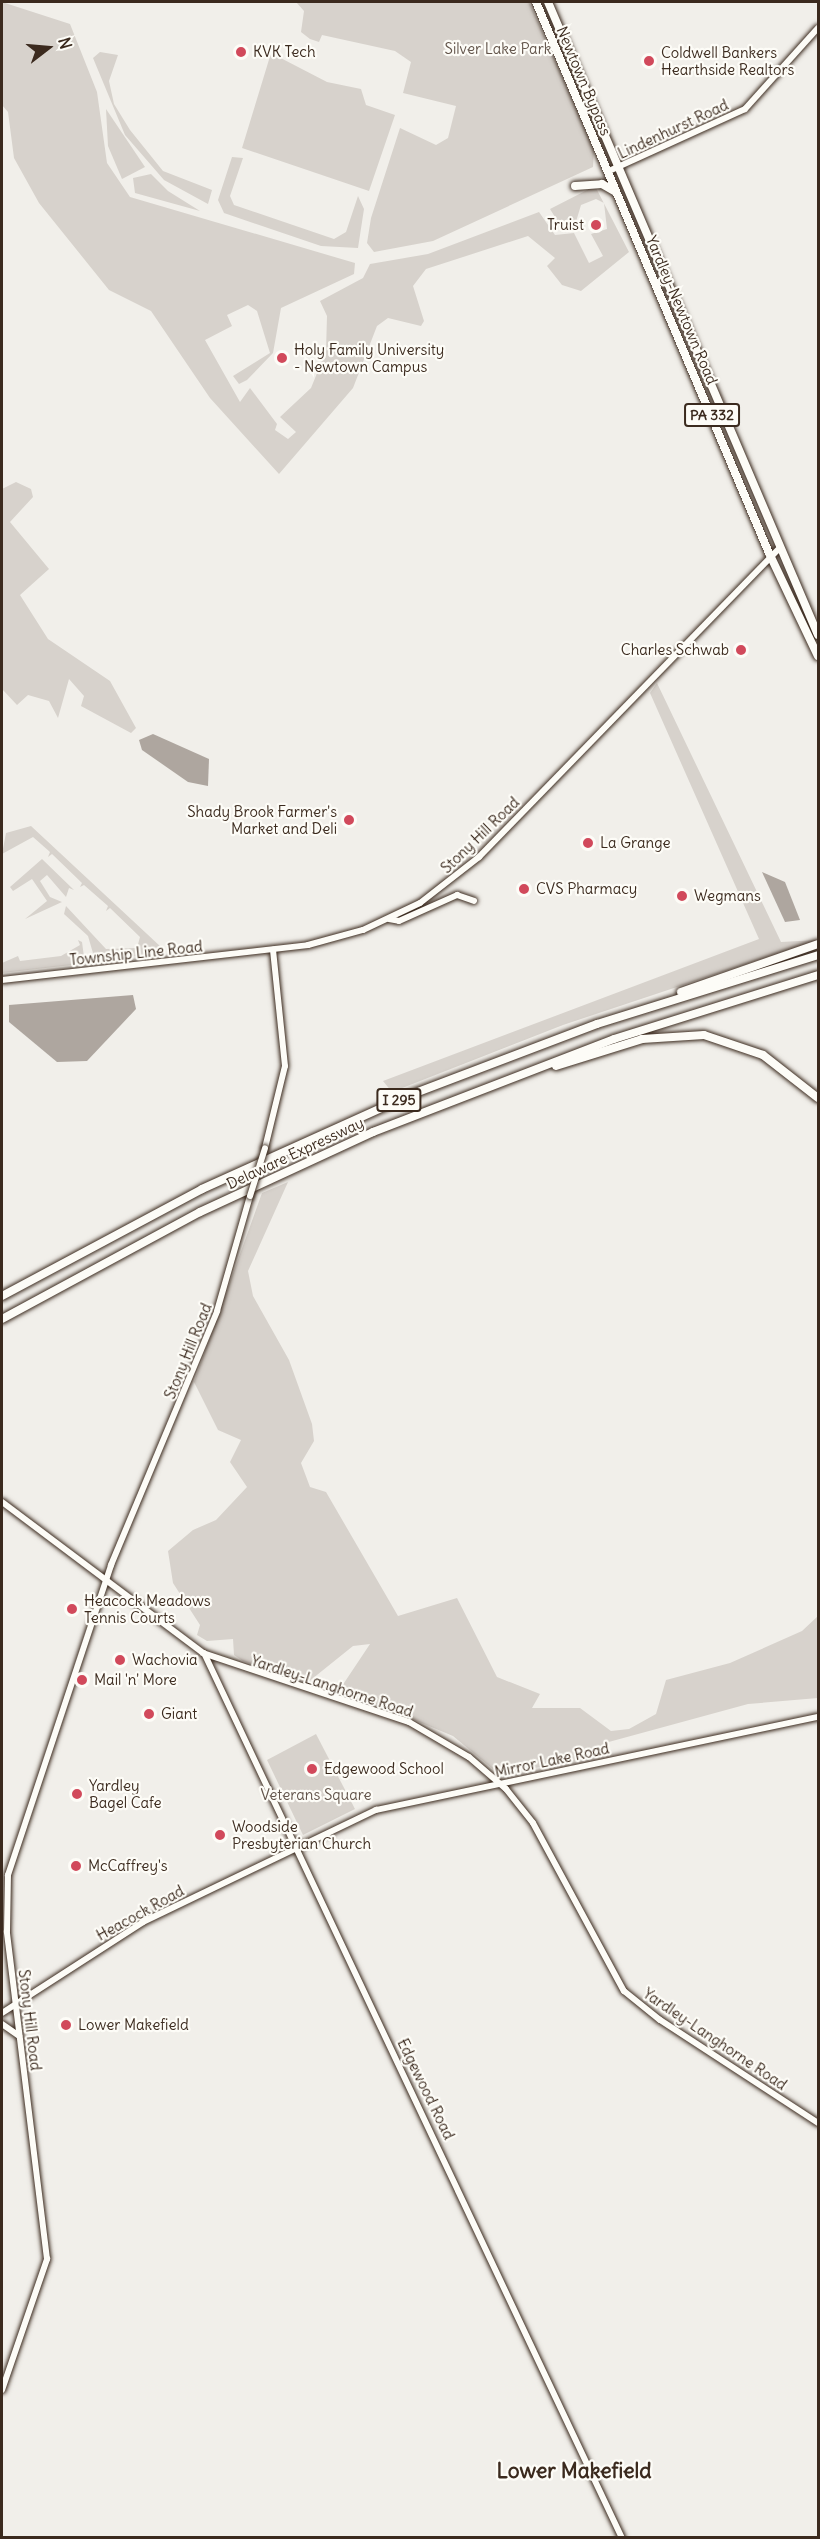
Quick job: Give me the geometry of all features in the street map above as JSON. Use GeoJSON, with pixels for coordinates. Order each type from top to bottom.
{"type":"FeatureCollection","features":[{"type":"Feature","properties":{"kind":"highway","name":"Newtown Bypass"},"geometry":{"type":"LineString","coordinates":[[536,2],[609,171]]}},
{"type":"Feature","properties":{"kind":"highway","name":"Newtown Bypass"},"geometry":{"type":"LineString","coordinates":[[548,2],[619,167]]}},
{"type":"Feature","properties":{"kind":"highway","name":"Yardley-Newtown Road"},"geometry":{"type":"LineString","coordinates":[[619,167],[778,549],[819,635]]}},
{"type":"Feature","properties":{"kind":"highway","name":"Yardley-Newtown Road"},"geometry":{"type":"LineString","coordinates":[[609,171],[769,553],[819,656]]}},
{"type":"Feature","properties":{"kind":"highway"},"geometry":{"type":"LineString","coordinates":[[575,186],[602,184],[619,196]]}},
{"type":"Feature","properties":{"kind":"highway"},"geometry":{"type":"LineString","coordinates":[[805,630],[819,663]]}},
{"type":"Feature","properties":{"kind":"highway"},"geometry":{"type":"LineString","coordinates":[[649,1006],[703,982],[819,944]]}},
{"type":"Feature","properties":{"kind":"highway","name":"Delaware Expressway"},"geometry":{"type":"LineString","coordinates":[[2,1296],[141,1220],[310,1138],[465,1073],[649,1006],[819,955]]}},
{"type":"Feature","properties":{"kind":"highway","name":"Delaware Expressway"},"geometry":{"type":"LineString","coordinates":[[2,1319],[129,1248],[316,1157],[614,1039],[819,975]]}},
{"type":"Feature","properties":{"kind":"highway"},"geometry":{"type":"LineString","coordinates":[[316,1157],[536,1072],[659,1036],[704,1035],[751,1049],[819,1098]]}},
{"type":"Feature","properties":{"kind":"street","name":"Lindenhurst Road"},"geometry":{"type":"LineString","coordinates":[[609,171],[745,108],[819,28]]}},
{"type":"Feature","properties":{"kind":"street","name":"Stony Hill Road"},"geometry":{"type":"LineString","coordinates":[[2,2390],[46,2264],[5,1911],[8,1875],[107,1578],[214,1320],[265,1148],[285,1066],[273,950],[337,938],[389,919],[431,895],[479,857],[769,553],[778,549]]}},
{"type":"Feature","properties":{"kind":"street"},"geometry":{"type":"LineString","coordinates":[[389,919],[399,921],[457,895],[474,901]]}},
{"type":"Feature","properties":{"kind":"street","name":"Township Line Road"},"geometry":{"type":"LineString","coordinates":[[2,980],[273,950]]}},
{"type":"Feature","properties":{"kind":"street","name":"Yardley-Langhorne Road"},"geometry":{"type":"LineString","coordinates":[[2,1502],[107,1578],[203,1653],[409,1722],[454,1746],[500,1783],[540,1833],[604,1962],[624,1991],[660,2020],[819,2123]]}},
{"type":"Feature","properties":{"kind":"street","name":"Edgewood Road"},"geometry":{"type":"LineString","coordinates":[[203,1653],[297,1847],[622,2538]]}},
{"type":"Feature","properties":{"kind":"street","name":"Mirror Lake Road"},"geometry":{"type":"LineString","coordinates":[[297,1847],[397,1803],[819,1717]]}},
{"type":"Feature","properties":{"kind":"street","name":"Heacock Road"},"geometry":{"type":"LineString","coordinates":[[2,2013],[143,1922],[297,1847]]}},
{"type":"Feature","properties":{"kind":"street"},"geometry":{"type":"LineString","coordinates":[[2,2024],[20,2036]]}},
{"type":"Feature","properties":{"kind":"green space"},"geometry":{"type":"Polygon","coordinates":[[[2,2],[70,24],[97,92],[107,163],[130,197],[355,263],[354,274],[281,308],[273,353],[247,380],[239,384],[233,376],[270,353],[257,311],[248,305],[227,315],[232,326],[205,340],[240,402],[250,388],[277,424],[275,430],[288,439],[296,432],[280,417],[311,388],[326,351],[327,316],[320,301],[363,278],[370,264],[428,254],[539,212],[555,235],[574,233],[589,263],[603,256],[591,234],[607,229],[604,204],[629,252],[581,291],[562,285],[547,266],[555,258],[528,236],[426,269],[413,286],[424,321],[421,326],[388,318],[377,326],[353,388],[279,474],[210,398],[151,311],[109,290],[39,203],[14,158],[8,112],[2,105],[2,2]]]}},
{"type":"Feature","properties":{"kind":"green space","name":"Silver Lake Park"},"geometry":{"type":"Polygon","coordinates":[[[296,2],[529,2],[594,149],[593,167],[433,241],[374,252],[367,243],[371,218],[400,128],[436,145],[448,138],[456,106],[403,93],[411,62],[395,51],[322,35],[319,42],[310,39],[301,32],[304,11],[296,2]]]}},
{"type":"Feature","properties":{"kind":"green space"},"geometry":{"type":"Polygon","coordinates":[[[100,52],[118,55],[109,81],[114,104],[130,130],[163,171],[212,190],[208,204],[164,180],[125,135],[93,58],[100,52]]]}},
{"type":"Feature","properties":{"kind":"green space"},"geometry":{"type":"Polygon","coordinates":[[[271,53],[327,82],[361,89],[366,105],[395,115],[369,191],[242,148],[271,53]]]}},
{"type":"Feature","properties":{"kind":"green space"},"geometry":{"type":"Polygon","coordinates":[[[106,109],[145,167],[122,179],[108,146],[106,109]]]}},
{"type":"Feature","properties":{"kind":"green space"},"geometry":{"type":"Polygon","coordinates":[[[232,157],[243,158],[230,196],[234,205],[334,239],[346,232],[358,196],[364,209],[358,248],[321,246],[224,213],[218,200],[232,157]]]}},
{"type":"Feature","properties":{"kind":"green space"},"geometry":{"type":"Polygon","coordinates":[[[151,174],[168,191],[200,211],[135,193],[133,178],[151,174]]]}},
{"type":"Feature","properties":{"kind":"green space"},"geometry":{"type":"Polygon","coordinates":[[[595,186],[604,203],[596,199],[581,205],[575,225],[563,230],[550,209],[595,186]]]}},
{"type":"Feature","properties":{"kind":"green space"},"geometry":{"type":"Polygon","coordinates":[[[16,482],[31,489],[33,497],[10,522],[49,569],[20,595],[48,639],[110,681],[136,728],[131,733],[81,706],[84,696],[69,679],[58,718],[49,701],[28,695],[17,705],[2,689],[2,489],[16,482]]]}},
{"type":"Feature","properties":{"kind":"green space"},"geometry":{"type":"Polygon","coordinates":[[[657,683],[781,942],[818,940],[563,1025],[392,1092],[383,1081],[759,939],[650,693],[657,683]]]}},
{"type":"Feature","properties":{"kind":"green space"},"geometry":{"type":"Polygon","coordinates":[[[31,826],[161,947],[160,954],[95,960],[88,936],[64,914],[66,906],[106,949],[137,948],[140,937],[110,908],[106,911],[108,906],[84,885],[80,887],[82,883],[52,854],[48,857],[50,852],[33,837],[2,854],[6,833],[31,826]]]}},
{"type":"Feature","properties":{"kind":"green space"},"geometry":{"type":"Polygon","coordinates":[[[42,859],[74,890],[69,888],[66,897],[47,875],[40,881],[50,897],[62,902],[25,919],[47,901],[32,879],[13,891],[10,887],[42,859]]]}},
{"type":"Feature","properties":{"kind":"green space"},"geometry":{"type":"Polygon","coordinates":[[[78,940],[82,942],[84,957],[80,964],[2,973],[2,963],[18,956],[20,961],[61,956],[80,945],[78,940]]]}},
{"type":"Feature","properties":{"kind":"green space"},"geometry":{"type":"Polygon","coordinates":[[[288,1182],[248,1271],[253,1296],[289,1360],[312,1424],[314,1441],[301,1463],[310,1487],[326,1492],[398,1616],[457,1598],[497,1677],[540,1694],[532,1708],[580,1708],[611,1731],[629,1729],[656,1714],[666,1680],[730,1663],[802,1631],[818,1616],[818,1698],[748,1704],[605,1743],[587,1759],[499,1774],[453,1736],[340,1689],[370,1644],[353,1646],[307,1683],[243,1661],[234,1655],[233,1639],[207,1641],[197,1635],[200,1625],[173,1583],[168,1551],[193,1530],[216,1520],[247,1487],[230,1462],[241,1440],[218,1430],[194,1382],[262,1193],[288,1182]]]}},
{"type":"Feature","properties":{"kind":"green space","name":"Veterans Square"},"geometry":{"type":"Polygon","coordinates":[[[316,1734],[355,1809],[303,1835],[267,1760],[316,1734]]]}},
{"type":"Feature","properties":{"kind":"shaded area"},"geometry":{"type":"Polygon","coordinates":[[[153,734],[209,759],[208,786],[188,782],[142,750],[139,740],[153,734]]]}},
{"type":"Feature","properties":{"kind":"shaded area"},"geometry":{"type":"Polygon","coordinates":[[[762,872],[785,882],[800,920],[785,922],[762,872]]]}},
{"type":"Feature","properties":{"kind":"shaded area"},"geometry":{"type":"Polygon","coordinates":[[[133,995],[136,1009],[87,1061],[57,1062],[9,1022],[9,1005],[133,995]]]}},
{"type":"Feature","properties":{"kind":"place","name":"KVK Tech"},"geometry":{"type":"Point","coordinates":[241,52]}},
{"type":"Feature","properties":{"kind":"place","name":"Coldwell Bankers Hearthside Realtors"},"geometry":{"type":"Point","coordinates":[649,61]}},
{"type":"Feature","properties":{"kind":"place","name":"Truist"},"geometry":{"type":"Point","coordinates":[596,225]}},
{"type":"Feature","properties":{"kind":"place","name":"Holy Family University - Newtown Campus"},"geometry":{"type":"Point","coordinates":[282,358]}},
{"type":"Feature","properties":{"kind":"place","name":"Charles Schwab"},"geometry":{"type":"Point","coordinates":[741,650]}},
{"type":"Feature","properties":{"kind":"place","name":"Shady Brook Farmer's Market and Deli"},"geometry":{"type":"Point","coordinates":[349,820]}},
{"type":"Feature","properties":{"kind":"place","name":"La Grange"},"geometry":{"type":"Point","coordinates":[588,843]}},
{"type":"Feature","properties":{"kind":"place","name":"CVS Pharmacy"},"geometry":{"type":"Point","coordinates":[524,889]}},
{"type":"Feature","properties":{"kind":"place","name":"Wegmans"},"geometry":{"type":"Point","coordinates":[682,896]}},
{"type":"Feature","properties":{"kind":"place","name":"Heacock Meadows Tennis Courts"},"geometry":{"type":"Point","coordinates":[72,1609]}},
{"type":"Feature","properties":{"kind":"place","name":"Wachovia"},"geometry":{"type":"Point","coordinates":[120,1660]}},
{"type":"Feature","properties":{"kind":"place","name":"Mail 'n' More"},"geometry":{"type":"Point","coordinates":[82,1680]}},
{"type":"Feature","properties":{"kind":"place","name":"Giant"},"geometry":{"type":"Point","coordinates":[149,1714]}},
{"type":"Feature","properties":{"kind":"place","name":"Edgewood School"},"geometry":{"type":"Point","coordinates":[312,1769]}},
{"type":"Feature","properties":{"kind":"place","name":"Yardley Bagel Cafe"},"geometry":{"type":"Point","coordinates":[77,1794]}},
{"type":"Feature","properties":{"kind":"place","name":"Woodside Presbyterian Church"},"geometry":{"type":"Point","coordinates":[220,1835]}},
{"type":"Feature","properties":{"kind":"place","name":"McCaffrey's"},"geometry":{"type":"Point","coordinates":[76,1866]}},
{"type":"Feature","properties":{"kind":"place","name":"Lower Makefield"},"geometry":{"type":"Point","coordinates":[66,2025]}},
{"type":"Feature","properties":{"kind":"district","name":"Lower Makefield"},"geometry":{"type":"Point","coordinates":[574,2471]}}]}
